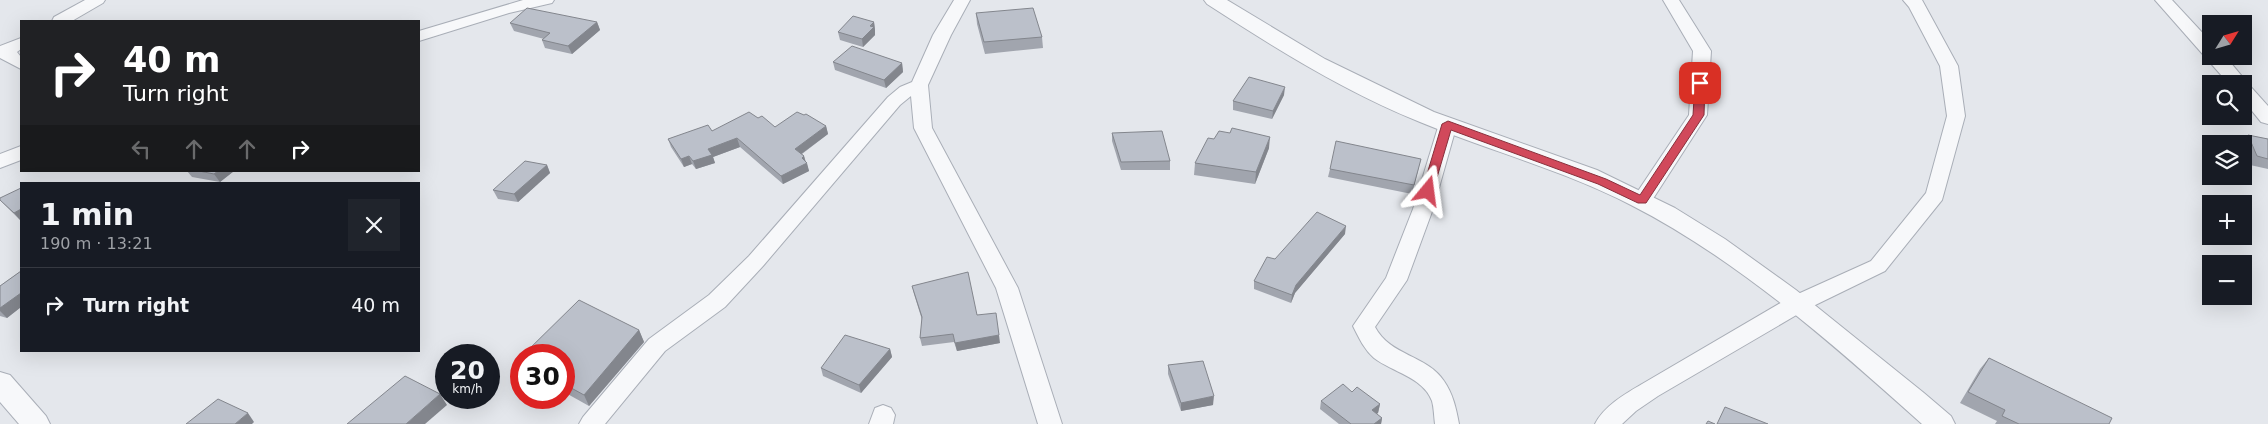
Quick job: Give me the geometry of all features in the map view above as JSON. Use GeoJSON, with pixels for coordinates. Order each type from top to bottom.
{"type":"FeatureCollection","features":[{"type":"Feature","properties":{"kind":"street"},"geometry":{"type":"LineString","coordinates":[[62,20],[97,0]]}},
{"type":"Feature","properties":{"kind":"street"},"geometry":{"type":"LineString","coordinates":[[420,36],[505,9],[546,0]]}},
{"type":"Feature","properties":{"kind":"street"},"geometry":{"type":"LineString","coordinates":[[962,0],[942,35],[919,85],[923,128],[1007,288],[1050,424]]}},
{"type":"Feature","properties":{"kind":"street"},"geometry":{"type":"LineString","coordinates":[[1214,0],[1333,72],[1426,116],[1602,181],[1642,200],[1701,234],[1797,304],[1941,424]]}},
{"type":"Feature","properties":{"kind":"street"},"geometry":{"type":"LineString","coordinates":[[1642,200],[1698,115],[1702,50],[1671,0]]}},
{"type":"Feature","properties":{"kind":"street"},"geometry":{"type":"LineString","coordinates":[[1607,424],[1628,404],[1650,390],[1797,304],[1878,266],[1935,195],[1956,116],[1949,66],[1916,4],[1911,0]]}},
{"type":"Feature","properties":{"kind":"street"},"geometry":{"type":"LineString","coordinates":[[2162,0],[2202,42]]}},
{"type":"Feature","properties":{"kind":"street"},"geometry":{"type":"LineString","coordinates":[[9,49],[11,58],[20,63]]}},
{"type":"Feature","properties":{"kind":"street"},"geometry":{"type":"LineString","coordinates":[[2223,65],[2231,75]]}},
{"type":"Feature","properties":{"kind":"street"},"geometry":{"type":"LineString","coordinates":[[591,424],[657,345],[717,301],[756,261],[894,101],[906,91],[919,85]]}},
{"type":"Feature","properties":{"kind":"street"},"geometry":{"type":"LineString","coordinates":[[2252,99],[2268,118]]}},
{"type":"Feature","properties":{"kind":"street"},"geometry":{"type":"LineString","coordinates":[[1447,424],[1444,404],[1434,382],[1389,356],[1368,339],[1364,326],[1396,280],[1423,209],[1448,124]]}},
{"type":"Feature","properties":{"kind":"street"},"geometry":{"type":"LineString","coordinates":[[0,162],[20,152]]}},
{"type":"Feature","properties":{"kind":"street"},"geometry":{"type":"LineString","coordinates":[[0,383],[36,424]]}},
{"type":"Feature","properties":{"kind":"building"},"geometry":{"type":"Polygon","coordinates":[[[527,8],[597,22],[568,46],[542,40],[550,33],[510,23],[527,8]]]}},
{"type":"Feature","properties":{"kind":"building"},"geometry":{"type":"Polygon","coordinates":[[[1033,8],[1042,37],[984,42],[976,13],[1033,8]]]}},
{"type":"Feature","properties":{"kind":"building"},"geometry":{"type":"Polygon","coordinates":[[[853,16],[874,22],[870,26],[874,27],[862,39],[838,32],[853,16]]]}},
{"type":"Feature","properties":{"kind":"building"},"geometry":{"type":"Polygon","coordinates":[[[852,46],[902,63],[884,80],[833,62],[852,46]]]}},
{"type":"Feature","properties":{"kind":"building"},"geometry":{"type":"Polygon","coordinates":[[[1249,77],[1285,87],[1273,111],[1233,101],[1249,77]]]}},
{"type":"Feature","properties":{"kind":"building"},"geometry":{"type":"Polygon","coordinates":[[[749,112],[758,118],[762,116],[775,127],[797,112],[806,114],[826,126],[795,149],[804,156],[802,158],[807,163],[781,176],[737,138],[708,149],[712,155],[693,161],[689,156],[681,159],[668,139],[708,125],[712,131],[749,112]]]}},
{"type":"Feature","properties":{"kind":"building"},"geometry":{"type":"Polygon","coordinates":[[[1232,128],[1270,137],[1256,172],[1195,163],[1208,138],[1214,139],[1219,131],[1230,133],[1232,128]]]}},
{"type":"Feature","properties":{"kind":"building"},"geometry":{"type":"Polygon","coordinates":[[[1162,131],[1170,161],[1121,162],[1112,133],[1162,131]]]}},
{"type":"Feature","properties":{"kind":"building"},"geometry":{"type":"Polygon","coordinates":[[[2252,136],[2268,139],[2268,159],[2257,156],[2252,144],[2252,136]]]}},
{"type":"Feature","properties":{"kind":"building"},"geometry":{"type":"Polygon","coordinates":[[[1336,141],[1421,159],[1414,185],[1330,169],[1336,141]]]}},
{"type":"Feature","properties":{"kind":"building"},"geometry":{"type":"Polygon","coordinates":[[[525,161],[547,165],[514,194],[493,190],[525,161]]]}},
{"type":"Feature","properties":{"kind":"building"},"geometry":{"type":"Polygon","coordinates":[[[20,188],[20,210],[14,213],[0,198],[20,188]]]}},
{"type":"Feature","properties":{"kind":"building"},"geometry":{"type":"Polygon","coordinates":[[[1317,212],[1346,226],[1296,285],[1292,295],[1254,281],[1267,257],[1275,259],[1317,212]]]}},
{"type":"Feature","properties":{"kind":"building"},"geometry":{"type":"Polygon","coordinates":[[[20,272],[20,294],[0,308],[0,286],[20,272]]]}},
{"type":"Feature","properties":{"kind":"building"},"geometry":{"type":"Polygon","coordinates":[[[968,272],[977,315],[996,313],[999,335],[955,343],[953,334],[920,338],[922,317],[912,286],[968,272]]]}},
{"type":"Feature","properties":{"kind":"building"},"geometry":{"type":"Polygon","coordinates":[[[579,300],[639,330],[584,395],[575,390],[575,344],[534,344],[579,300]]]}},
{"type":"Feature","properties":{"kind":"building"},"geometry":{"type":"Polygon","coordinates":[[[845,335],[890,349],[859,385],[821,368],[845,335]]]}},
{"type":"Feature","properties":{"kind":"building"},"geometry":{"type":"Polygon","coordinates":[[[1989,358],[2112,418],[2109,424],[2019,424],[2002,416],[2005,410],[1968,392],[1989,358]]]}},
{"type":"Feature","properties":{"kind":"building"},"geometry":{"type":"Polygon","coordinates":[[[1203,361],[1214,396],[1181,403],[1168,365],[1203,361]]]}},
{"type":"Feature","properties":{"kind":"building"},"geometry":{"type":"Polygon","coordinates":[[[405,376],[435,391],[435,398],[406,424],[347,424],[405,376]]]}},
{"type":"Feature","properties":{"kind":"building"},"geometry":{"type":"Polygon","coordinates":[[[1343,384],[1352,392],[1357,387],[1380,404],[1372,410],[1382,418],[1374,424],[1351,424],[1321,401],[1343,384]]]}},
{"type":"Feature","properties":{"kind":"building"},"geometry":{"type":"Polygon","coordinates":[[[218,399],[248,413],[235,424],[186,424],[218,399]]]}},
{"type":"Feature","properties":{"kind":"building"},"geometry":{"type":"Polygon","coordinates":[[[1725,407],[1768,424],[1717,424],[1725,407]]]}},
{"type":"Feature","properties":{"kind":"route"},"geometry":{"type":"LineString","coordinates":[[1428,191],[1448,124],[1602,181],[1642,200],[1698,115],[1700,83]]}}]}
